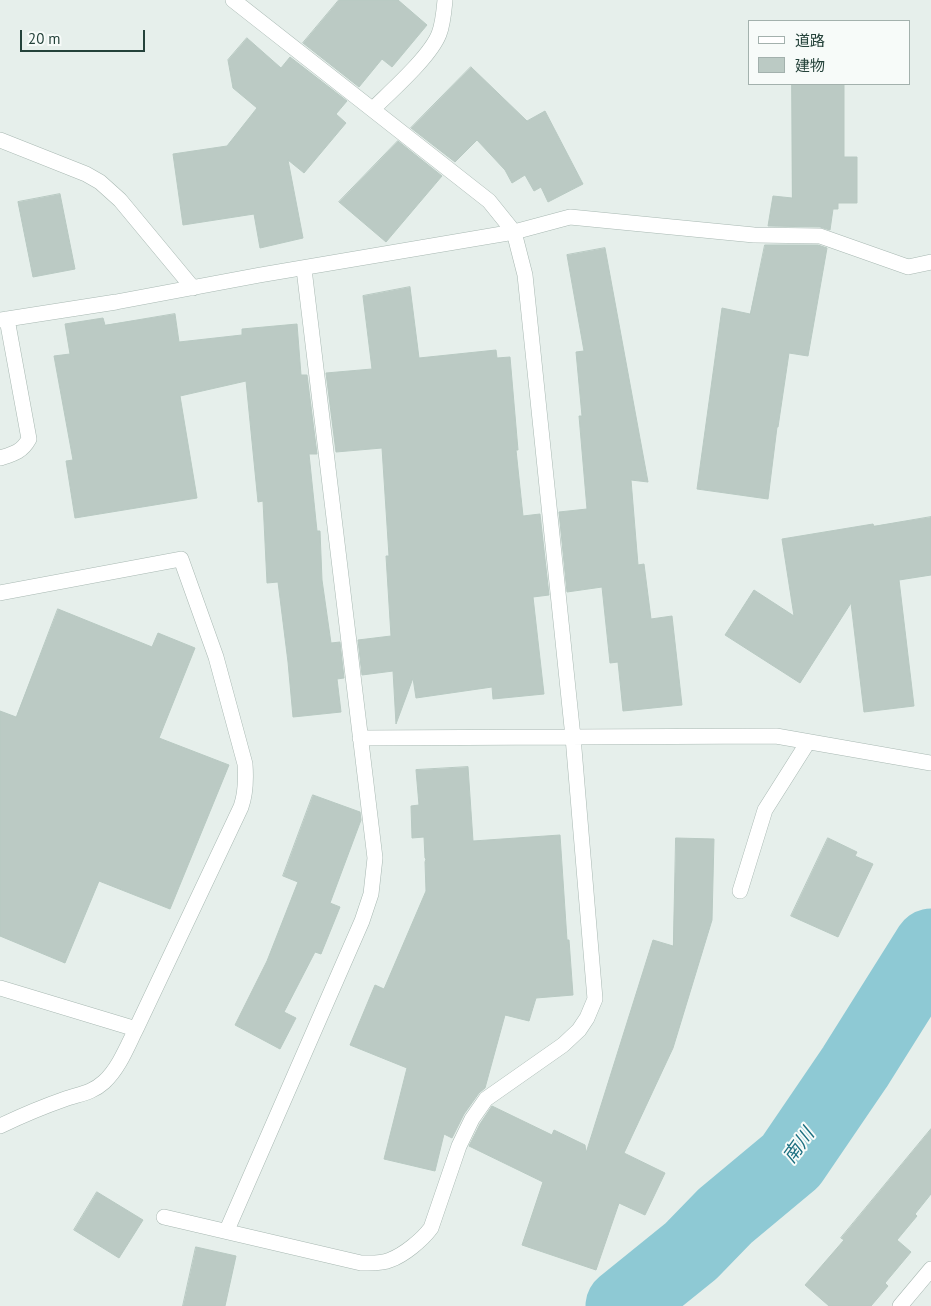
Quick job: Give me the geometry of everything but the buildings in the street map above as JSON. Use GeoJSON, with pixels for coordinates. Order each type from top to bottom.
{"type":"FeatureCollection","features":[{"type":"Feature","properties":{"kind":"street"},"geometry":{"type":"LineString","coordinates":[[164,1217],[227,1230],[361,1263],[376,1263],[390,1260],[423,1239],[431,1228],[459,1146],[472,1119],[486,1099],[563,1045],[579,1030],[587,1018],[595,999],[573,737],[525,275],[514,232],[489,201],[233,0]]}},
{"type":"Feature","properties":{"kind":"street"},"geometry":{"type":"LineString","coordinates":[[373,109],[430,50],[439,34],[445,0]]}},
{"type":"Feature","properties":{"kind":"street"},"geometry":{"type":"LineString","coordinates":[[0,140],[86,174],[100,182],[120,200],[193,288]]}},
{"type":"Feature","properties":{"kind":"street"},"geometry":{"type":"LineString","coordinates":[[0,458],[19,451],[28,439],[4,319],[514,232],[570,217],[754,235],[820,236],[908,267],[931,262]]}},
{"type":"Feature","properties":{"kind":"street"},"geometry":{"type":"LineString","coordinates":[[227,1230],[362,921],[371,894],[375,858],[304,269]]}},
{"type":"Feature","properties":{"kind":"street"},"geometry":{"type":"LineString","coordinates":[[0,593],[181,559],[216,657],[245,764],[244,800],[117,1066],[104,1082],[92,1092],[67,1098],[0,1126]]}},
{"type":"Feature","properties":{"kind":"street"},"geometry":{"type":"LineString","coordinates":[[360,738],[776,736],[931,763]]}},
{"type":"Feature","properties":{"kind":"street"},"geometry":{"type":"LineString","coordinates":[[740,891],[765,810],[808,742]]}},
{"type":"Feature","properties":{"kind":"street"},"geometry":{"type":"LineString","coordinates":[[0,988],[136,1029]]}},
{"type":"Feature","properties":{"kind":"street"},"geometry":{"type":"LineString","coordinates":[[900,1306],[931,1268]]}},
{"type":"Feature","properties":{"kind":"waterway","name":"南川"},"geometry":{"type":"LineString","coordinates":[[623,1306],[691,1251],[725,1216],[791,1161],[855,1067],[931,946]]}}]}
